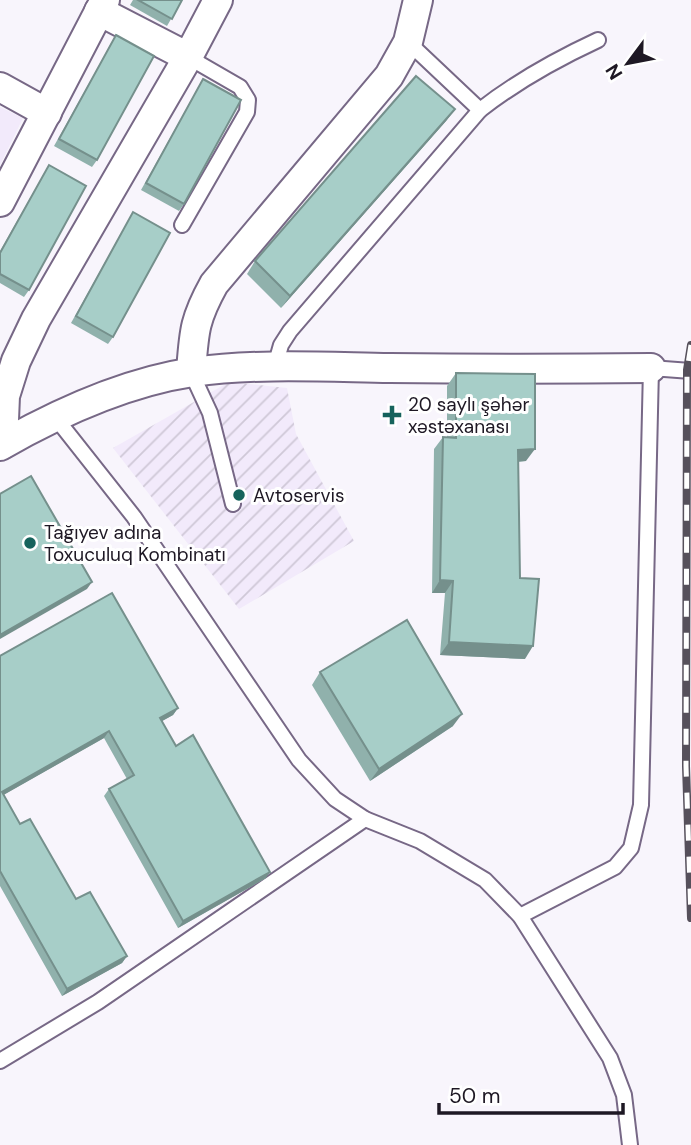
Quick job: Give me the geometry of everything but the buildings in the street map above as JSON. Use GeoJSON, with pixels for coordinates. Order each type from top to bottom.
{"type":"FeatureCollection","features":[{"type":"Feature","properties":{"kind":"street"},"geometry":{"type":"LineString","coordinates":[[2,445],[5,396],[16,361],[31,330],[218,0]]}},
{"type":"Feature","properties":{"kind":"street"},"geometry":{"type":"LineString","coordinates":[[191,372],[198,312],[214,284],[389,76],[408,42],[418,0]]}},
{"type":"Feature","properties":{"kind":"street"},"geometry":{"type":"LineString","coordinates":[[0,202],[102,5],[188,57]]}},
{"type":"Feature","properties":{"kind":"street"},"geometry":{"type":"LineString","coordinates":[[0,87],[47,113]]}},
{"type":"Feature","properties":{"kind":"street"},"geometry":{"type":"LineString","coordinates":[[2,445],[55,417],[111,395],[191,372],[275,366],[651,368]]}},
{"type":"Feature","properties":{"kind":"lane"},"geometry":{"type":"LineString","coordinates":[[275,366],[281,345],[290,331],[480,110],[547,64],[598,40]]}},
{"type":"Feature","properties":{"kind":"lane"},"geometry":{"type":"LineString","coordinates":[[408,42],[480,110]]}},
{"type":"Feature","properties":{"kind":"lane"},"geometry":{"type":"LineString","coordinates":[[182,225],[247,112],[248,100],[240,87],[188,57]]}},
{"type":"Feature","properties":{"kind":"lane"},"geometry":{"type":"LineString","coordinates":[[520,916],[615,867],[631,848],[641,805],[651,368],[691,371]]}},
{"type":"Feature","properties":{"kind":"lane"},"geometry":{"type":"LineString","coordinates":[[191,372],[209,413],[233,503]]}},
{"type":"Feature","properties":{"kind":"lane"},"geometry":{"type":"LineString","coordinates":[[55,417],[134,517],[299,760],[335,799],[365,819],[420,841],[485,880],[520,916],[610,1058],[624,1095],[630,1145]]}},
{"type":"Feature","properties":{"kind":"lane"},"geometry":{"type":"LineString","coordinates":[[0,1061],[98,1002],[365,819]]}},
{"type":"Feature","properties":{"kind":"shaded area"},"geometry":{"type":"Polygon","coordinates":[[[0,107],[23,118],[0,165],[0,107]]]}},
{"type":"Feature","properties":{"kind":"shaded area","name":"Avtoservis"},"geometry":{"type":"Polygon","coordinates":[[[229,382],[287,388],[296,434],[354,541],[239,609],[113,448],[229,382]]]}},
{"type":"Feature","properties":{"kind":"railway"},"geometry":{"type":"LineString","coordinates":[[691,345],[687,370],[686,766],[691,918]]}},
{"type":"Feature","properties":{"kind":"place","name":"20 saylı şəhər xəstəxanası"},"geometry":{"type":"Point","coordinates":[392,415]}},
{"type":"Feature","properties":{"kind":"place","name":"Avtoservis"},"geometry":{"type":"Point","coordinates":[239,495]}},
{"type":"Feature","properties":{"kind":"place","name":"Tağıyev adına Toxuculuq Kombinatı"},"geometry":{"type":"Point","coordinates":[30,543]}}]}
